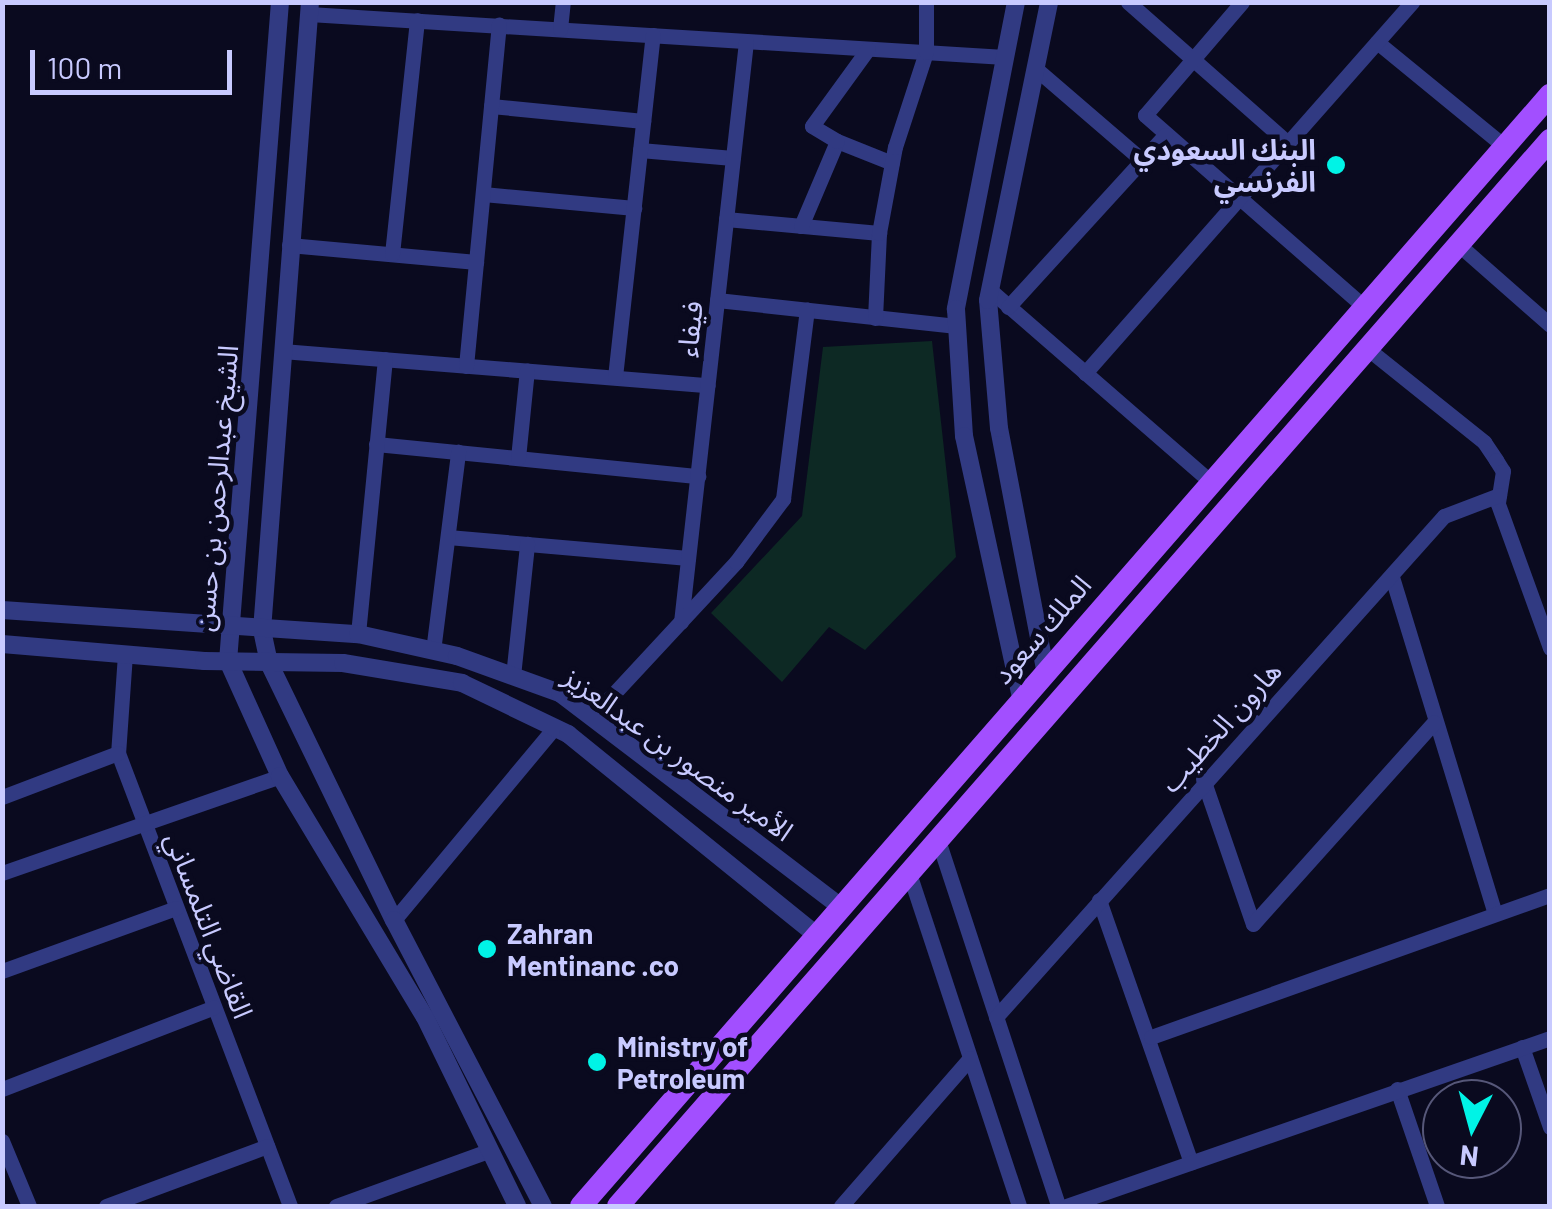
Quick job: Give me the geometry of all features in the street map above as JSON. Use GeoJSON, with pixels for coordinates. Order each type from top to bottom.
{"type":"FeatureCollection","features":[{"type":"Feature","properties":{"kind":"main road","name":"الملك سعود"},"geometry":{"type":"LineString","coordinates":[[581,1206],[814,933],[1550,94]]}},
{"type":"Feature","properties":{"kind":"main road"},"geometry":{"type":"LineString","coordinates":[[618,1206],[1550,140]]}},
{"type":"Feature","properties":{"kind":"street","name":"الشيخ عبدالرحمن بن حسن"},"geometry":{"type":"LineString","coordinates":[[280,2],[228,662],[280,776],[425,1017],[517,1206]]}},
{"type":"Feature","properties":{"kind":"street"},"geometry":{"type":"LineString","coordinates":[[560,30],[563,2]]}},
{"type":"Feature","properties":{"kind":"street"},"geometry":{"type":"LineString","coordinates":[[875,318],[878,234],[892,163],[926,52],[926,2]]}},
{"type":"Feature","properties":{"kind":"street"},"geometry":{"type":"LineString","coordinates":[[1016,2],[958,326],[964,436],[1021,697]]}},
{"type":"Feature","properties":{"kind":"street"},"geometry":{"type":"LineString","coordinates":[[1045,669],[999,428],[990,290],[1049,2]]}},
{"type":"Feature","properties":{"kind":"street"},"geometry":{"type":"LineString","coordinates":[[1128,2],[1288,142]]}},
{"type":"Feature","properties":{"kind":"street"},"geometry":{"type":"LineString","coordinates":[[1242,2],[1144,115],[1364,306]]}},
{"type":"Feature","properties":{"kind":"street"},"geometry":{"type":"LineString","coordinates":[[1085,373],[1412,2]]}},
{"type":"Feature","properties":{"kind":"street","name":"الشيخ عبدالرحمن بن حسن"},"geometry":{"type":"LineString","coordinates":[[310,8],[262,630],[269,663],[394,920],[543,1206]]}},
{"type":"Feature","properties":{"kind":"street"},"geometry":{"type":"LineString","coordinates":[[310,8],[560,30],[1006,56]]}},
{"type":"Feature","properties":{"kind":"street"},"geometry":{"type":"LineString","coordinates":[[392,254],[416,20]]}},
{"type":"Feature","properties":{"kind":"street"},"geometry":{"type":"LineString","coordinates":[[466,366],[499,25]]}},
{"type":"Feature","properties":{"kind":"street"},"geometry":{"type":"LineString","coordinates":[[615,378],[653,35]]}},
{"type":"Feature","properties":{"kind":"street","name":"فيفاء"},"geometry":{"type":"LineString","coordinates":[[681,622],[746,42]]}},
{"type":"Feature","properties":{"kind":"street"},"geometry":{"type":"LineString","coordinates":[[1377,42],[1504,146]]}},
{"type":"Feature","properties":{"kind":"street"},"geometry":{"type":"LineString","coordinates":[[868,49],[812,126],[837,141],[892,163]]}},
{"type":"Feature","properties":{"kind":"street"},"geometry":{"type":"LineString","coordinates":[[1036,68],[1142,160]]}},
{"type":"Feature","properties":{"kind":"street"},"geometry":{"type":"LineString","coordinates":[[492,106],[643,121]]}},
{"type":"Feature","properties":{"kind":"street"},"geometry":{"type":"LineString","coordinates":[[1008,307],[1166,135]]}},
{"type":"Feature","properties":{"kind":"street"},"geometry":{"type":"LineString","coordinates":[[801,226],[837,141]]}},
{"type":"Feature","properties":{"kind":"street"},"geometry":{"type":"LineString","coordinates":[[640,150],[733,158]]}},
{"type":"Feature","properties":{"kind":"street"},"geometry":{"type":"LineString","coordinates":[[268,156],[297,157]]}},
{"type":"Feature","properties":{"kind":"street"},"geometry":{"type":"LineString","coordinates":[[986,164],[1014,171]]}},
{"type":"Feature","properties":{"kind":"street"},"geometry":{"type":"LineString","coordinates":[[483,194],[634,208]]}},
{"type":"Feature","properties":{"kind":"street"},"geometry":{"type":"LineString","coordinates":[[726,219],[878,234]]}},
{"type":"Feature","properties":{"kind":"street"},"geometry":{"type":"LineString","coordinates":[[289,245],[476,262]]}},
{"type":"Feature","properties":{"kind":"street"},"geometry":{"type":"LineString","coordinates":[[1458,245],[1550,325]]}},
{"type":"Feature","properties":{"kind":"street"},"geometry":{"type":"LineString","coordinates":[[990,290],[1210,481]]}},
{"type":"Feature","properties":{"kind":"street"},"geometry":{"type":"LineString","coordinates":[[718,300],[958,326]]}},
{"type":"Feature","properties":{"kind":"street"},"geometry":{"type":"LineString","coordinates":[[592,717],[681,622],[783,499],[806,310]]}},
{"type":"Feature","properties":{"kind":"street"},"geometry":{"type":"LineString","coordinates":[[1368,349],[1484,442],[1503,471],[1499,496],[1548,642]]}},
{"type":"Feature","properties":{"kind":"street"},"geometry":{"type":"LineString","coordinates":[[282,352],[708,385]]}},
{"type":"Feature","properties":{"kind":"street"},"geometry":{"type":"LineString","coordinates":[[358,634],[385,359]]}},
{"type":"Feature","properties":{"kind":"street"},"geometry":{"type":"LineString","coordinates":[[518,458],[527,370]]}},
{"type":"Feature","properties":{"kind":"street"},"geometry":{"type":"LineString","coordinates":[[376,444],[698,476]]}},
{"type":"Feature","properties":{"kind":"street"},"geometry":{"type":"LineString","coordinates":[[433,651],[458,452]]}},
{"type":"Feature","properties":{"kind":"street","name":"هارون الخطيب"},"geometry":{"type":"LineString","coordinates":[[996,1017],[1203,779],[1444,516],[1499,496]]}},
{"type":"Feature","properties":{"kind":"street"},"geometry":{"type":"LineString","coordinates":[[448,537],[688,558]]}},
{"type":"Feature","properties":{"kind":"street"},"geometry":{"type":"LineString","coordinates":[[513,676],[526,544]]}},
{"type":"Feature","properties":{"kind":"street"},"geometry":{"type":"LineString","coordinates":[[1392,577],[1495,914]]}},
{"type":"Feature","properties":{"kind":"street","name":"الأمير منصور بن عبدالعزيز"},"geometry":{"type":"LineString","coordinates":[[2,610],[358,634],[433,651],[513,676],[560,693],[838,906]]}},
{"type":"Feature","properties":{"kind":"street"},"geometry":{"type":"LineString","coordinates":[[1006,622],[1021,629],[1034,614]]}},
{"type":"Feature","properties":{"kind":"street","name":"الأمير منصور بن عبدالعزيز"},"geometry":{"type":"LineString","coordinates":[[2,644],[228,662],[343,663],[462,683],[554,728],[814,933]]}},
{"type":"Feature","properties":{"kind":"street","name":"القاضي التلمساني"},"geometry":{"type":"LineString","coordinates":[[125,654],[118,753],[290,1206]]}},
{"type":"Feature","properties":{"kind":"street"},"geometry":{"type":"LineString","coordinates":[[1203,779],[1253,924],[1434,722]]}},
{"type":"Feature","properties":{"kind":"street"},"geometry":{"type":"LineString","coordinates":[[394,920],[554,728]]}},
{"type":"Feature","properties":{"kind":"street"},"geometry":{"type":"LineString","coordinates":[[2,797],[118,753]]}},
{"type":"Feature","properties":{"kind":"street"},"geometry":{"type":"LineString","coordinates":[[2,874],[280,776]]}},
{"type":"Feature","properties":{"kind":"street"},"geometry":{"type":"LineString","coordinates":[[939,843],[1062,1206],[1550,1038]]}},
{"type":"Feature","properties":{"kind":"street"},"geometry":{"type":"LineString","coordinates":[[910,876],[1019,1206]]}},
{"type":"Feature","properties":{"kind":"street"},"geometry":{"type":"LineString","coordinates":[[1152,1037],[1550,895]]}},
{"type":"Feature","properties":{"kind":"street"},"geometry":{"type":"LineString","coordinates":[[1099,900],[1152,1037],[1191,1162]]}},
{"type":"Feature","properties":{"kind":"street"},"geometry":{"type":"LineString","coordinates":[[2,971],[176,908]]}},
{"type":"Feature","properties":{"kind":"street"},"geometry":{"type":"LineString","coordinates":[[2,1089],[214,1007]]}},
{"type":"Feature","properties":{"kind":"street"},"geometry":{"type":"LineString","coordinates":[[1522,1047],[1550,1127]]}},
{"type":"Feature","properties":{"kind":"street"},"geometry":{"type":"LineString","coordinates":[[841,1206],[970,1058]]}},
{"type":"Feature","properties":{"kind":"street"},"geometry":{"type":"LineString","coordinates":[[1397,1088],[1437,1206]]}},
{"type":"Feature","properties":{"kind":"street"},"geometry":{"type":"LineString","coordinates":[[2,1141],[30,1206]]}},
{"type":"Feature","properties":{"kind":"street"},"geometry":{"type":"LineString","coordinates":[[106,1206],[267,1146]]}},
{"type":"Feature","properties":{"kind":"street"},"geometry":{"type":"LineString","coordinates":[[336,1206],[360,1202],[488,1151]]}},
{"type":"Feature","properties":{"kind":"green space"},"geometry":{"type":"Polygon","coordinates":[[[932,341],[956,557],[865,650],[829,627],[782,682],[711,613],[802,516],[823,347],[932,341]]]}},
{"type":"Feature","properties":{"kind":"place","name":"البنك السعودي الفرنسي"},"geometry":{"type":"Point","coordinates":[1336,165]}},
{"type":"Feature","properties":{"kind":"place","name":"Zahran Mentinanc .co"},"geometry":{"type":"Point","coordinates":[487,949]}},
{"type":"Feature","properties":{"kind":"place","name":"Ministry of Petroleum"},"geometry":{"type":"Point","coordinates":[597,1062]}}]}
